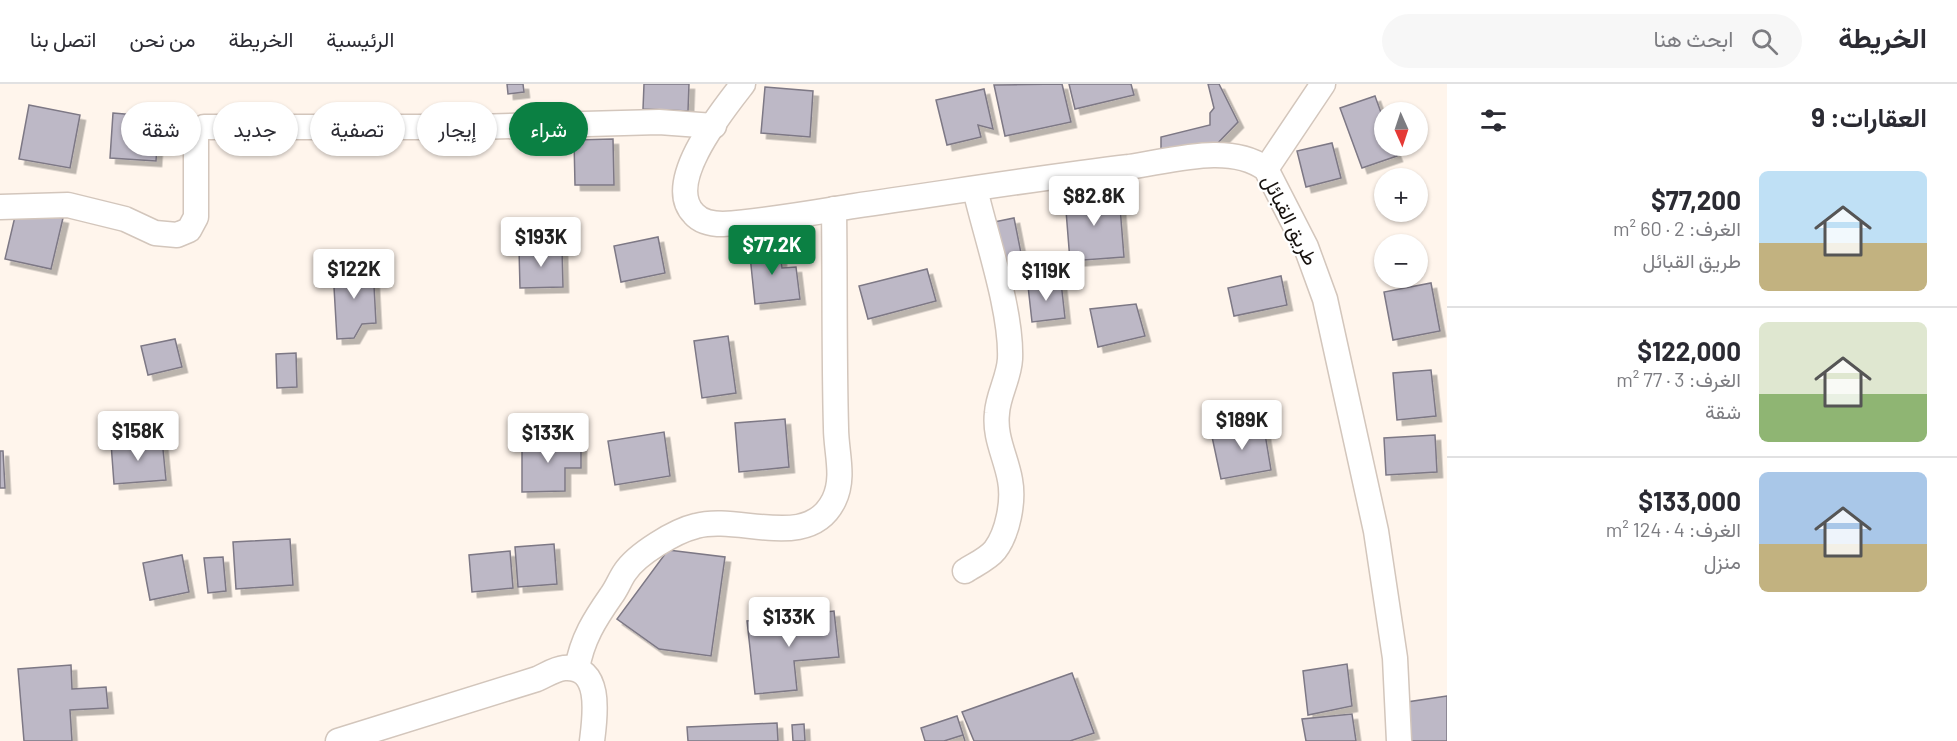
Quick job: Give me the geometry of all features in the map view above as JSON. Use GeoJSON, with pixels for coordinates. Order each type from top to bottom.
{"type":"FeatureCollection","features":[{"type":"Feature","properties":{"kind":"street","name":"طريق القبائل"},"geometry":{"type":"LineString","coordinates":[[742,84],[694,156],[685,176],[683,192],[687,206],[702,221],[721,224],[1217,156],[1256,161],[1266,169],[1306,247],[1325,299],[1376,531],[1395,658],[1399,741]]}},
{"type":"Feature","properties":{"kind":"street"},"geometry":{"type":"LineString","coordinates":[[1266,169],[1323,84]]}},
{"type":"Feature","properties":{"kind":"street"},"geometry":{"type":"LineString","coordinates":[[0,207],[68,205],[125,219],[155,233],[177,235],[189,230],[196,217],[196,138],[198,132],[204,127],[476,127],[659,122],[714,126]]}},
{"type":"Feature","properties":{"kind":"street"},"geometry":{"type":"LineString","coordinates":[[965,571],[995,550],[1009,518],[1011,498],[1010,479],[1000,446],[997,411],[1008,370],[1008,338],[1000,290],[975,189]]}},
{"type":"Feature","properties":{"kind":"street"},"geometry":{"type":"LineString","coordinates":[[577,669],[596,615],[612,595],[626,571],[644,551],[684,529],[699,525],[724,524],[776,529],[814,523],[833,502],[840,480],[836,430],[834,209]]}},
{"type":"Feature","properties":{"kind":"street"},"geometry":{"type":"LineString","coordinates":[[338,741],[537,679],[562,668],[577,669],[590,681],[596,704],[592,741]]}},
{"type":"Feature","properties":{"kind":"building"},"geometry":{"type":"Polygon","coordinates":[[[507,84],[523,84],[524,92],[508,94],[507,84]]]}},
{"type":"Feature","properties":{"kind":"building"},"geometry":{"type":"Polygon","coordinates":[[[644,84],[689,84],[688,111],[643,109],[644,84]]]}},
{"type":"Feature","properties":{"kind":"building"},"geometry":{"type":"Polygon","coordinates":[[[1062,84],[1071,122],[1005,136],[994,85],[1062,84]]]}},
{"type":"Feature","properties":{"kind":"building"},"geometry":{"type":"Polygon","coordinates":[[[1069,84],[1131,84],[1134,95],[1075,109],[1069,84]]]}},
{"type":"Feature","properties":{"kind":"building"},"geometry":{"type":"Polygon","coordinates":[[[1208,84],[1219,84],[1238,122],[1213,148],[1161,152],[1161,137],[1210,125],[1210,113],[1214,108],[1208,84]]]}},
{"type":"Feature","properties":{"kind":"building"},"geometry":{"type":"Polygon","coordinates":[[[765,87],[813,91],[810,137],[761,133],[765,87]]]}},
{"type":"Feature","properties":{"kind":"building"},"geometry":{"type":"Polygon","coordinates":[[[984,89],[993,129],[978,125],[981,137],[947,145],[936,100],[984,89]]]}},
{"type":"Feature","properties":{"kind":"building"},"geometry":{"type":"Polygon","coordinates":[[[1375,96],[1377,102],[1374,102],[1374,156],[1397,156],[1362,168],[1340,108],[1375,96]]]}},
{"type":"Feature","properties":{"kind":"building"},"geometry":{"type":"Polygon","coordinates":[[[29,105],[80,115],[70,168],[19,159],[29,105]]]}},
{"type":"Feature","properties":{"kind":"building"},"geometry":{"type":"Polygon","coordinates":[[[113,113],[121,114],[121,156],[156,156],[156,161],[110,158],[113,113]]]}},
{"type":"Feature","properties":{"kind":"building"},"geometry":{"type":"Polygon","coordinates":[[[613,139],[614,185],[575,185],[574,156],[588,156],[588,140],[613,139]]]}},
{"type":"Feature","properties":{"kind":"building"},"geometry":{"type":"Polygon","coordinates":[[[1332,143],[1341,178],[1306,187],[1297,151],[1332,143]]]}},
{"type":"Feature","properties":{"kind":"building"},"geometry":{"type":"Polygon","coordinates":[[[1119,194],[1124,257],[1070,261],[1065,198],[1119,194]]]}},
{"type":"Feature","properties":{"kind":"building"},"geometry":{"type":"Polygon","coordinates":[[[17,208],[63,218],[51,269],[5,259],[17,208]]]}},
{"type":"Feature","properties":{"kind":"building"},"geometry":{"type":"Polygon","coordinates":[[[1014,218],[1024,268],[999,273],[989,223],[1014,218]]]}},
{"type":"Feature","properties":{"kind":"building"},"geometry":{"type":"Polygon","coordinates":[[[658,237],[665,273],[621,282],[614,246],[658,237]]]}},
{"type":"Feature","properties":{"kind":"building"},"geometry":{"type":"Polygon","coordinates":[[[779,243],[782,268],[796,267],[800,299],[755,304],[749,246],[779,243]]]}},
{"type":"Feature","properties":{"kind":"building"},"geometry":{"type":"Polygon","coordinates":[[[562,248],[563,287],[520,288],[519,249],[562,248]]]}},
{"type":"Feature","properties":{"kind":"building"},"geometry":{"type":"Polygon","coordinates":[[[373,267],[376,323],[362,324],[354,338],[337,339],[333,270],[373,267]]]}},
{"type":"Feature","properties":{"kind":"building"},"geometry":{"type":"Polygon","coordinates":[[[927,269],[936,301],[868,319],[859,286],[927,269]]]}},
{"type":"Feature","properties":{"kind":"building"},"geometry":{"type":"Polygon","coordinates":[[[1281,276],[1287,305],[1234,316],[1228,288],[1281,276]]]}},
{"type":"Feature","properties":{"kind":"building"},"geometry":{"type":"Polygon","coordinates":[[[1061,282],[1065,318],[1032,322],[1028,286],[1061,282]]]}},
{"type":"Feature","properties":{"kind":"building"},"geometry":{"type":"Polygon","coordinates":[[[1431,283],[1440,331],[1393,340],[1384,292],[1405,288],[1428,288],[1428,284],[1431,283]]]}},
{"type":"Feature","properties":{"kind":"building"},"geometry":{"type":"Polygon","coordinates":[[[1136,304],[1145,336],[1098,347],[1090,309],[1136,304]]]}},
{"type":"Feature","properties":{"kind":"building"},"geometry":{"type":"Polygon","coordinates":[[[728,336],[736,393],[702,398],[694,341],[728,336]]]}},
{"type":"Feature","properties":{"kind":"building"},"geometry":{"type":"Polygon","coordinates":[[[175,339],[182,367],[148,375],[141,346],[175,339]]]}},
{"type":"Feature","properties":{"kind":"building"},"geometry":{"type":"Polygon","coordinates":[[[296,353],[297,387],[277,388],[276,354],[296,353]]]}},
{"type":"Feature","properties":{"kind":"building"},"geometry":{"type":"Polygon","coordinates":[[[1431,370],[1436,416],[1397,420],[1393,373],[1431,370]]]}},
{"type":"Feature","properties":{"kind":"building"},"geometry":{"type":"Polygon","coordinates":[[[785,419],[789,467],[739,472],[735,423],[785,419]]]}},
{"type":"Feature","properties":{"kind":"building"},"geometry":{"type":"Polygon","coordinates":[[[1263,422],[1271,470],[1221,479],[1211,432],[1263,422]]]}},
{"type":"Feature","properties":{"kind":"building"},"geometry":{"type":"Polygon","coordinates":[[[664,432],[670,476],[615,485],[608,441],[664,432]]]}},
{"type":"Feature","properties":{"kind":"building"},"geometry":{"type":"Polygon","coordinates":[[[1435,435],[1437,472],[1386,475],[1384,438],[1435,435]]]}},
{"type":"Feature","properties":{"kind":"building"},"geometry":{"type":"Polygon","coordinates":[[[162,439],[166,480],[114,484],[111,443],[162,439]]]}},
{"type":"Feature","properties":{"kind":"building"},"geometry":{"type":"Polygon","coordinates":[[[522,440],[581,440],[581,468],[565,468],[565,491],[522,492],[522,440]]]}},
{"type":"Feature","properties":{"kind":"building"},"geometry":{"type":"Polygon","coordinates":[[[0,451],[3,451],[5,488],[0,488],[0,451]]]}},
{"type":"Feature","properties":{"kind":"building"},"geometry":{"type":"Polygon","coordinates":[[[290,539],[293,585],[236,589],[233,542],[290,539]]]}},
{"type":"Feature","properties":{"kind":"building"},"geometry":{"type":"Polygon","coordinates":[[[554,544],[557,584],[518,587],[515,547],[554,544]]]}},
{"type":"Feature","properties":{"kind":"building"},"geometry":{"type":"Polygon","coordinates":[[[668,550],[725,557],[711,656],[659,649],[617,619],[668,550]]]}},
{"type":"Feature","properties":{"kind":"building"},"geometry":{"type":"Polygon","coordinates":[[[510,551],[513,588],[472,592],[469,555],[510,551]]]}},
{"type":"Feature","properties":{"kind":"building"},"geometry":{"type":"Polygon","coordinates":[[[182,555],[189,592],[150,600],[143,563],[182,555]]]}},
{"type":"Feature","properties":{"kind":"building"},"geometry":{"type":"Polygon","coordinates":[[[223,557],[226,591],[208,593],[204,558],[223,557]]]}},
{"type":"Feature","properties":{"kind":"building"},"geometry":{"type":"Polygon","coordinates":[[[834,611],[839,657],[794,661],[797,690],[755,694],[747,621],[834,611]]]}},
{"type":"Feature","properties":{"kind":"building"},"geometry":{"type":"Polygon","coordinates":[[[1347,664],[1352,706],[1308,715],[1303,671],[1347,664]]]}},
{"type":"Feature","properties":{"kind":"building"},"geometry":{"type":"Polygon","coordinates":[[[71,665],[72,689],[106,687],[108,708],[70,710],[72,741],[24,741],[18,669],[71,665]]]}},
{"type":"Feature","properties":{"kind":"building"},"geometry":{"type":"Polygon","coordinates":[[[1072,673],[1094,733],[1070,741],[974,741],[962,712],[1072,673]]]}},
{"type":"Feature","properties":{"kind":"building"},"geometry":{"type":"Polygon","coordinates":[[[1447,696],[1447,741],[1406,741],[1407,702],[1447,696]]]}},
{"type":"Feature","properties":{"kind":"building"},"geometry":{"type":"Polygon","coordinates":[[[1352,714],[1356,741],[1306,741],[1302,719],[1352,714]]]}},
{"type":"Feature","properties":{"kind":"building"},"geometry":{"type":"Polygon","coordinates":[[[957,716],[965,741],[963,735],[944,741],[925,741],[921,728],[957,716]]]}},
{"type":"Feature","properties":{"kind":"building"},"geometry":{"type":"Polygon","coordinates":[[[777,723],[778,741],[688,741],[687,727],[777,723]]]}},
{"type":"Feature","properties":{"kind":"building"},"geometry":{"type":"Polygon","coordinates":[[[804,724],[805,741],[793,741],[792,725],[804,724]]]}}]}
